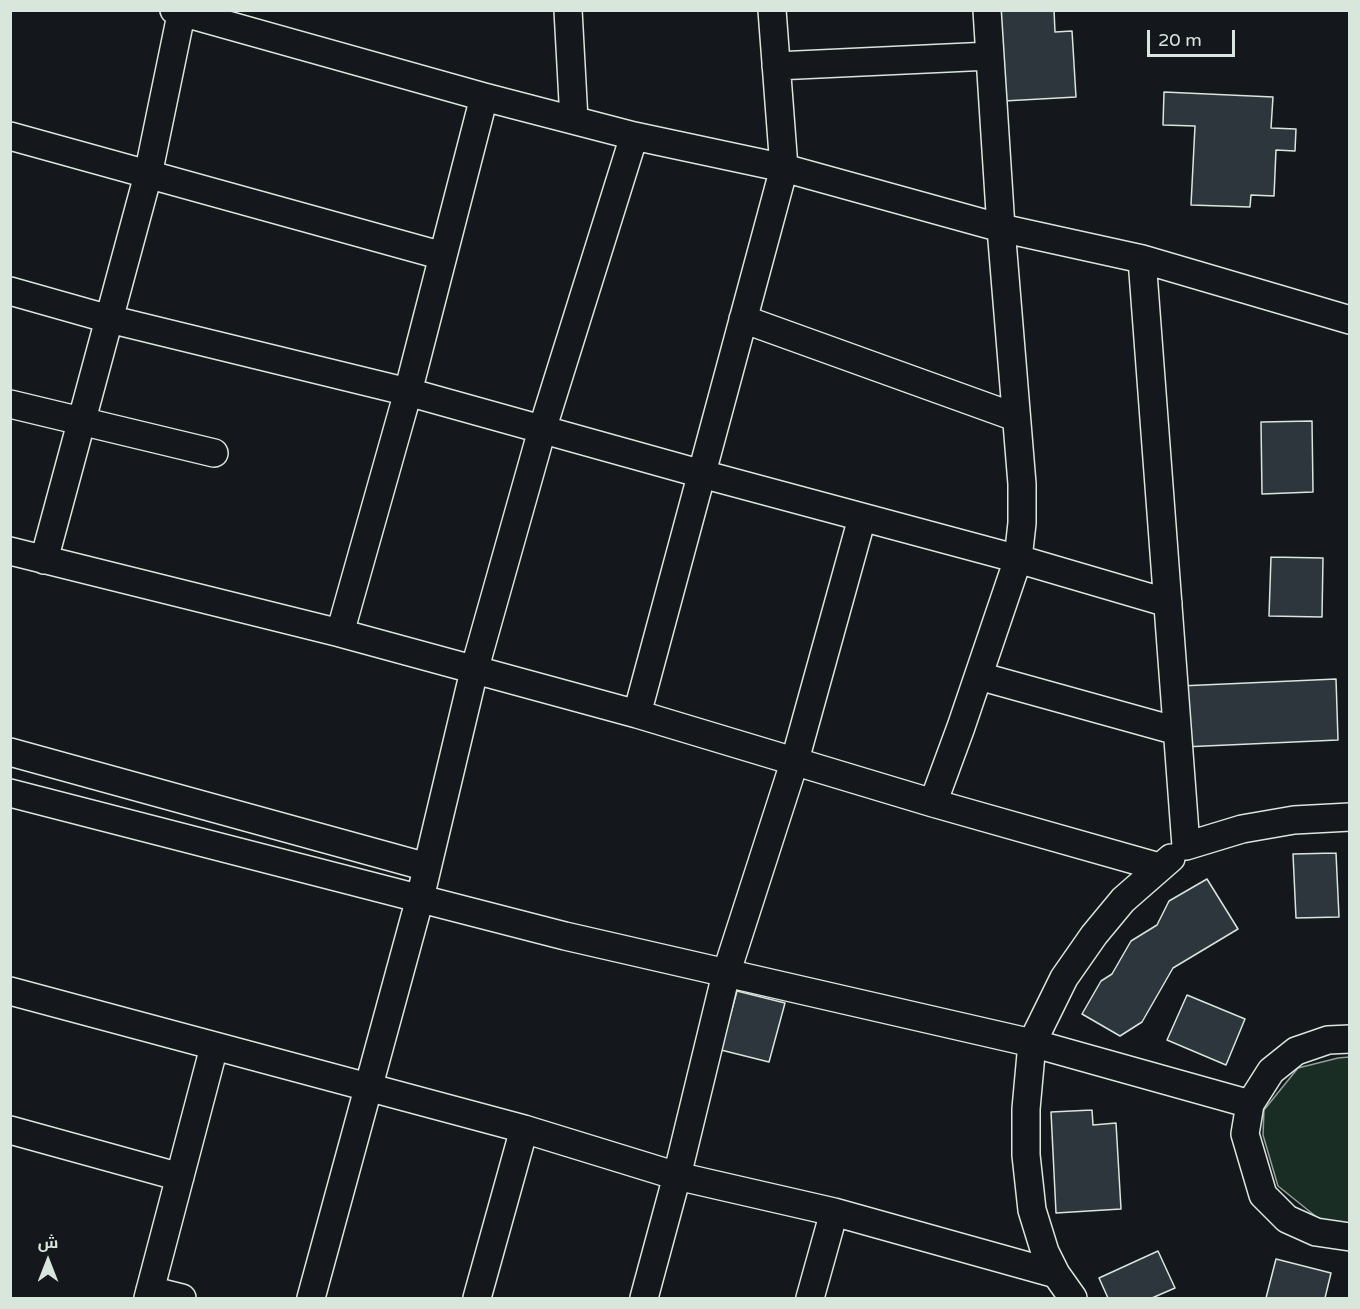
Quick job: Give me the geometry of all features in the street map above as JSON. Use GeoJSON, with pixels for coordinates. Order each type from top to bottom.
{"type":"FeatureCollection","features":[{"type":"Feature","properties":{"kind":"street"},"geometry":{"type":"LineString","coordinates":[[568,10],[574,120]]}},
{"type":"Feature","properties":{"kind":"street"},"geometry":{"type":"LineString","coordinates":[[637,714],[783,168],[772,10]]}},
{"type":"Feature","properties":{"kind":"street"},"geometry":{"type":"LineString","coordinates":[[933,803],[1018,559],[1022,523],[1022,484],[1001,228],[987,10]]}},
{"type":"Feature","properties":{"kind":"street"},"geometry":{"type":"LineString","coordinates":[[44,560],[148,175],[179,11],[484,97],[634,136],[783,168],[1001,228],[1142,259],[1350,320]]}},
{"type":"Feature","properties":{"kind":"street"},"geometry":{"type":"LineString","coordinates":[[776,66],[990,56]]}},
{"type":"Feature","properties":{"kind":"street"},"geometry":{"type":"LineString","coordinates":[[340,633],[408,392],[484,97]]}},
{"type":"Feature","properties":{"kind":"street"},"geometry":{"type":"LineString","coordinates":[[10,136],[443,256]]}},
{"type":"Feature","properties":{"kind":"street"},"geometry":{"type":"LineString","coordinates":[[311,1299],[420,898],[474,670],[542,430],[634,136]]}},
{"type":"Feature","properties":{"kind":"street"},"geometry":{"type":"LineString","coordinates":[[1142,259],[1186,846]]}},
{"type":"Feature","properties":{"kind":"street"},"geometry":{"type":"LineString","coordinates":[[10,291],[109,319],[408,392],[1018,559],[1168,603]]}},
{"type":"Feature","properties":{"kind":"street"},"geometry":{"type":"LineString","coordinates":[[743,319],[1015,417]]}},
{"type":"Feature","properties":{"kind":"street"},"geometry":{"type":"LineString","coordinates":[[10,404],[214,453]]}},
{"type":"Feature","properties":{"kind":"street"},"geometry":{"type":"LineString","coordinates":[[644,1299],[677,1176],[726,974],[795,760],[862,518]]}},
{"type":"Feature","properties":{"kind":"street"},"geometry":{"type":"LineString","coordinates":[[10,551],[340,633],[637,714],[933,803],[1159,867]]}},
{"type":"Feature","properties":{"kind":"street"},"geometry":{"type":"LineString","coordinates":[[979,676],[1177,731]]}},
{"type":"Feature","properties":{"kind":"street"},"geometry":{"type":"LineString","coordinates":[[10,752],[427,867]]}},
{"type":"Feature","properties":{"kind":"street"},"geometry":{"type":"LineString","coordinates":[[10,793],[726,974],[1032,1043],[1250,1104]]}},
{"type":"Feature","properties":{"kind":"street"},"geometry":{"type":"LineString","coordinates":[[1072,1299],[1056,1275],[1045,1252],[1032,1210],[1026,1155],[1026,1109],[1032,1043],[1064,978],[1094,935],[1123,900],[1186,846],[1242,830],[1284,822],[1350,817]]}},
{"type":"Feature","properties":{"kind":"street"},"geometry":{"type":"LineString","coordinates":[[10,991],[524,1129],[677,1176],[834,1212],[1056,1275]]}},
{"type":"Feature","properties":{"kind":"street"},"geometry":{"type":"LineString","coordinates":[[1350,1039],[1328,1040],[1296,1052],[1271,1071],[1250,1104],[1245,1134],[1263,1195],[1287,1219],[1316,1232],[1350,1237]]}},
{"type":"Feature","properties":{"kind":"street"},"geometry":{"type":"LineString","coordinates":[[182,1299],[149,1294],[214,1047]]}},
{"type":"Feature","properties":{"kind":"street"},"geometry":{"type":"LineString","coordinates":[[477,1299],[524,1129]]}},
{"type":"Feature","properties":{"kind":"street"},"geometry":{"type":"LineString","coordinates":[[10,1130],[180,1177]]}},
{"type":"Feature","properties":{"kind":"street"},"geometry":{"type":"LineString","coordinates":[[810,1299],[834,1212]]}},
{"type":"Feature","properties":{"kind":"green space"},"geometry":{"type":"Polygon","coordinates":[[[1349,1057],[1348,1226],[1319,1219],[1278,1186],[1263,1135],[1264,1110],[1298,1068],[1349,1057]]]}},
{"type":"Feature","properties":{"kind":"building"},"geometry":{"type":"Polygon","coordinates":[[[1000,10],[1054,10],[1055,32],[1072,31],[1076,97],[1004,101],[1000,10]]]}},
{"type":"Feature","properties":{"kind":"building"},"geometry":{"type":"Polygon","coordinates":[[[1164,92],[1273,97],[1271,128],[1296,129],[1295,151],[1276,150],[1274,196],[1251,195],[1250,207],[1191,205],[1195,126],[1163,125],[1164,92]]]}},
{"type":"Feature","properties":{"kind":"building"},"geometry":{"type":"Polygon","coordinates":[[[1312,421],[1313,492],[1262,494],[1261,422],[1312,421]]]}},
{"type":"Feature","properties":{"kind":"building"},"geometry":{"type":"Polygon","coordinates":[[[1271,557],[1323,558],[1322,617],[1269,616],[1271,557]]]}},
{"type":"Feature","properties":{"kind":"building"},"geometry":{"type":"Polygon","coordinates":[[[1336,679],[1338,740],[1183,747],[1180,686],[1336,679]]]}},
{"type":"Feature","properties":{"kind":"building"},"geometry":{"type":"Polygon","coordinates":[[[1336,853],[1339,917],[1296,918],[1293,854],[1336,853]]]}},
{"type":"Feature","properties":{"kind":"building"},"geometry":{"type":"Polygon","coordinates":[[[1207,879],[1238,929],[1173,968],[1142,1022],[1120,1036],[1082,1014],[1101,981],[1112,974],[1131,941],[1157,925],[1169,901],[1207,879]]]}},
{"type":"Feature","properties":{"kind":"building"},"geometry":{"type":"Polygon","coordinates":[[[737,991],[785,1003],[769,1062],[721,1050],[737,991]]]}},
{"type":"Feature","properties":{"kind":"building"},"geometry":{"type":"Polygon","coordinates":[[[1187,995],[1245,1019],[1226,1065],[1167,1040],[1187,995]]]}},
{"type":"Feature","properties":{"kind":"building"},"geometry":{"type":"Polygon","coordinates":[[[1092,1110],[1093,1125],[1116,1123],[1121,1209],[1056,1213],[1051,1112],[1092,1110]]]}},
{"type":"Feature","properties":{"kind":"building"},"geometry":{"type":"Polygon","coordinates":[[[1158,1251],[1175,1288],[1152,1298],[1108,1298],[1099,1278],[1158,1251]]]}},
{"type":"Feature","properties":{"kind":"building"},"geometry":{"type":"Polygon","coordinates":[[[1276,1259],[1331,1273],[1325,1298],[1266,1298],[1276,1259]]]}}]}
